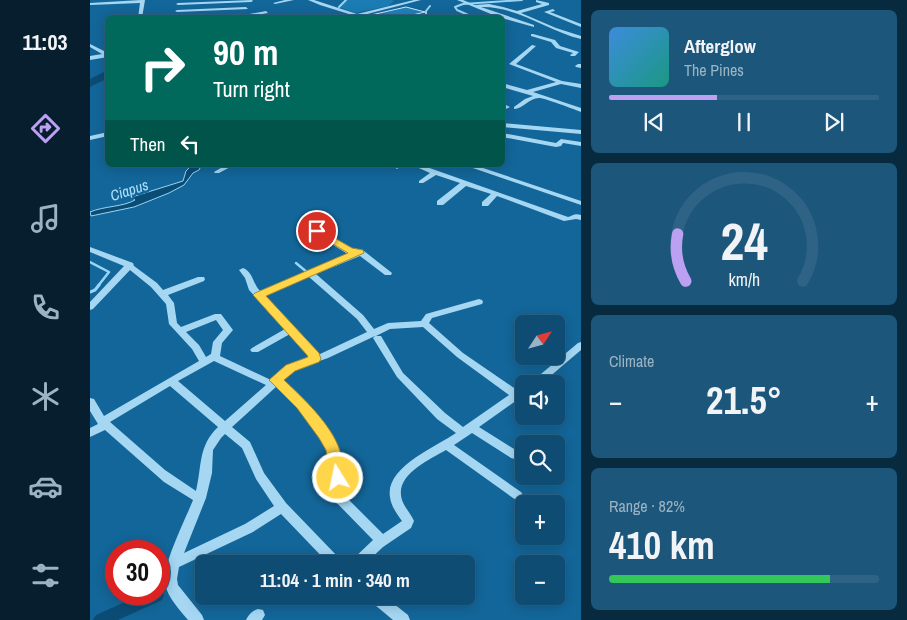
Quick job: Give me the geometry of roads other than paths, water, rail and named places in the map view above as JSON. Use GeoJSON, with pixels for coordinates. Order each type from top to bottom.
{"type":"FeatureCollection","features":[{"type":"Feature","properties":{"kind":"street"},"geometry":{"type":"LineString","coordinates":[[91,0],[90,4],[144,1]]}},
{"type":"Feature","properties":{"kind":"street"},"geometry":{"type":"LineString","coordinates":[[275,3],[288,0]]}},
{"type":"Feature","properties":{"kind":"street"},"geometry":{"type":"LineString","coordinates":[[310,0],[322,6],[336,7],[356,14]]}},
{"type":"Feature","properties":{"kind":"street"},"geometry":{"type":"LineString","coordinates":[[353,15],[419,0]]}},
{"type":"Feature","properties":{"kind":"street"},"geometry":{"type":"LineString","coordinates":[[141,15],[144,1]]}},
{"type":"Feature","properties":{"kind":"street"},"geometry":{"type":"LineString","coordinates":[[144,1],[146,15]]}},
{"type":"Feature","properties":{"kind":"street"},"geometry":{"type":"LineString","coordinates":[[220,1],[221,9]]}},
{"type":"Feature","properties":{"kind":"street"},"geometry":{"type":"LineString","coordinates":[[181,15],[177,10],[178,2],[220,1],[252,4],[246,8],[213,15]]}},
{"type":"Feature","properties":{"kind":"street"},"geometry":{"type":"LineString","coordinates":[[461,1],[500,15]]}},
{"type":"Feature","properties":{"kind":"street"},"geometry":{"type":"LineString","coordinates":[[516,13],[547,4],[537,1]]}},
{"type":"Feature","properties":{"kind":"street"},"geometry":{"type":"LineString","coordinates":[[474,6],[492,5],[526,16],[567,36],[581,38]]}},
{"type":"Feature","properties":{"kind":"street"},"geometry":{"type":"LineString","coordinates":[[177,10],[246,8]]}},
{"type":"Feature","properties":{"kind":"street"},"geometry":{"type":"LineString","coordinates":[[201,10],[207,15]]}},
{"type":"Feature","properties":{"kind":"street"},"geometry":{"type":"LineString","coordinates":[[552,10],[546,12],[581,26]]}},
{"type":"Feature","properties":{"kind":"street"},"geometry":{"type":"LineString","coordinates":[[248,15],[266,12]]}},
{"type":"Feature","properties":{"kind":"street"},"geometry":{"type":"LineString","coordinates":[[526,16],[536,13]]}},
{"type":"Feature","properties":{"kind":"street"},"geometry":{"type":"LineString","coordinates":[[505,17],[532,26]]}},
{"type":"Feature","properties":{"kind":"street"},"geometry":{"type":"LineString","coordinates":[[567,36],[581,32]]}},
{"type":"Feature","properties":{"kind":"street"},"geometry":{"type":"LineString","coordinates":[[533,35],[553,41],[558,47],[577,53]]}},
{"type":"Feature","properties":{"kind":"street"},"geometry":{"type":"LineString","coordinates":[[90,45],[105,54]]}},
{"type":"Feature","properties":{"kind":"street"},"geometry":{"type":"LineString","coordinates":[[534,46],[512,64],[561,82],[581,86]]}},
{"type":"Feature","properties":{"kind":"street"},"geometry":{"type":"LineString","coordinates":[[90,58],[105,55]]}},
{"type":"Feature","properties":{"kind":"street"},"geometry":{"type":"LineString","coordinates":[[527,92],[561,82]]}},
{"type":"Feature","properties":{"kind":"street"},"geometry":{"type":"LineString","coordinates":[[505,86],[581,110]]}},
{"type":"Feature","properties":{"kind":"street"},"geometry":{"type":"LineString","coordinates":[[516,108],[527,100],[536,97]]}},
{"type":"Feature","properties":{"kind":"street"},"geometry":{"type":"LineString","coordinates":[[505,125],[581,132]]}},
{"type":"Feature","properties":{"kind":"street"},"geometry":{"type":"LineString","coordinates":[[90,138],[105,135]]}},
{"type":"Feature","properties":{"kind":"street"},"geometry":{"type":"LineString","coordinates":[[505,136],[556,145],[559,145],[561,141],[581,144]]}},
{"type":"Feature","properties":{"kind":"street"},"geometry":{"type":"LineString","coordinates":[[217,172],[227,167]]}},
{"type":"Feature","properties":{"kind":"street"},"geometry":{"type":"LineString","coordinates":[[421,167],[568,219],[579,215]]}},
{"type":"Feature","properties":{"kind":"street"},"geometry":{"type":"LineString","coordinates":[[473,167],[581,203]]}},
{"type":"Feature","properties":{"kind":"street"},"geometry":{"type":"LineString","coordinates":[[421,182],[436,172]]}},
{"type":"Feature","properties":{"kind":"street"},"geometry":{"type":"LineString","coordinates":[[440,203],[465,183]]}},
{"type":"Feature","properties":{"kind":"street"},"geometry":{"type":"LineString","coordinates":[[485,204],[495,194]]}},
{"type":"Feature","properties":{"kind":"street"},"geometry":{"type":"LineString","coordinates":[[317,231],[349,250],[359,253],[388,273]]}},
{"type":"Feature","properties":{"kind":"street"},"geometry":{"type":"LineString","coordinates":[[90,249],[130,266],[162,294],[170,303],[173,324],[196,348],[204,362]]}},
{"type":"Feature","properties":{"kind":"street"},"geometry":{"type":"LineString","coordinates":[[258,295],[310,274],[314,270],[359,253]]}},
{"type":"Feature","properties":{"kind":"street"},"geometry":{"type":"LineString","coordinates":[[90,307],[130,266]]}},
{"type":"Feature","properties":{"kind":"street"},"geometry":{"type":"LineString","coordinates":[[243,270],[249,278],[250,286],[313,353],[315,359]]}},
{"type":"Feature","properties":{"kind":"street"},"geometry":{"type":"LineString","coordinates":[[310,274],[360,317],[404,379],[441,416],[515,456]]}},
{"type":"Feature","properties":{"kind":"street"},"geometry":{"type":"LineString","coordinates":[[162,294],[201,278]]}},
{"type":"Feature","properties":{"kind":"street"},"geometry":{"type":"LineString","coordinates":[[424,324],[429,316],[478,302]]}},
{"type":"Feature","properties":{"kind":"street"},"geometry":{"type":"LineString","coordinates":[[180,331],[218,316],[228,329],[218,342],[215,357]]}},
{"type":"Feature","properties":{"kind":"street"},"geometry":{"type":"LineString","coordinates":[[197,620],[182,603],[171,584],[173,564],[200,498],[206,473],[208,449],[213,440],[291,368],[375,336],[388,326],[424,324],[432,327],[460,355],[515,390]]}},
{"type":"Feature","properties":{"kind":"street"},"geometry":{"type":"LineString","coordinates":[[255,350],[290,330]]}},
{"type":"Feature","properties":{"kind":"street"},"geometry":{"type":"LineString","coordinates":[[545,375],[581,345]]}},
{"type":"Feature","properties":{"kind":"street"},"geometry":{"type":"LineString","coordinates":[[90,433],[132,403],[215,357],[274,382],[305,409],[318,425],[332,450],[338,475],[334,493],[382,541]]}},
{"type":"Feature","properties":{"kind":"street"},"geometry":{"type":"LineString","coordinates":[[171,381],[246,446],[260,476],[282,507],[328,555]]}},
{"type":"Feature","properties":{"kind":"street"},"geometry":{"type":"LineString","coordinates":[[366,555],[382,541],[403,528],[408,522],[395,495],[398,480],[422,459],[446,445],[515,396]]}},
{"type":"Feature","properties":{"kind":"street"},"geometry":{"type":"LineString","coordinates":[[90,402],[103,424],[172,483],[200,498]]}},
{"type":"Feature","properties":{"kind":"street"},"geometry":{"type":"LineString","coordinates":[[446,445],[517,495]]}},
{"type":"Feature","properties":{"kind":"street"},"geometry":{"type":"LineString","coordinates":[[173,564],[249,528],[282,507]]}},
{"type":"Feature","properties":{"kind":"street"},"geometry":{"type":"LineString","coordinates":[[385,605],[404,620]]}},
{"type":"Feature","properties":{"kind":"waterway"},"geometry":{"type":"LineString","coordinates":[[339,7],[346,0]]}},
{"type":"Feature","properties":{"kind":"waterway","name":"Ciapus"},"geometry":{"type":"LineString","coordinates":[[468,15],[457,10],[455,7],[463,4],[522,0]]}},
{"type":"Feature","properties":{"kind":"waterway"},"geometry":{"type":"LineString","coordinates":[[426,15],[426,11],[430,6]]}},
{"type":"Feature","properties":{"kind":"waterway"},"geometry":{"type":"LineString","coordinates":[[90,84],[105,75]]}},
{"type":"Feature","properties":{"kind":"waterway","name":"Ciapus"},"geometry":{"type":"LineString","coordinates":[[90,262],[109,272],[98,286]]}},
{"type":"Feature","properties":{"kind":"waterway"},"geometry":{"type":"LineString","coordinates":[[296,263],[308,273]]}},
{"type":"Feature","properties":{"kind":"waterway","name":"Ciapus"},"geometry":{"type":"LineString","coordinates":[[90,292],[99,285]]}},
{"type":"Feature","properties":{"kind":"waterway"},"geometry":{"type":"LineString","coordinates":[[101,620],[135,605]]}}]}
